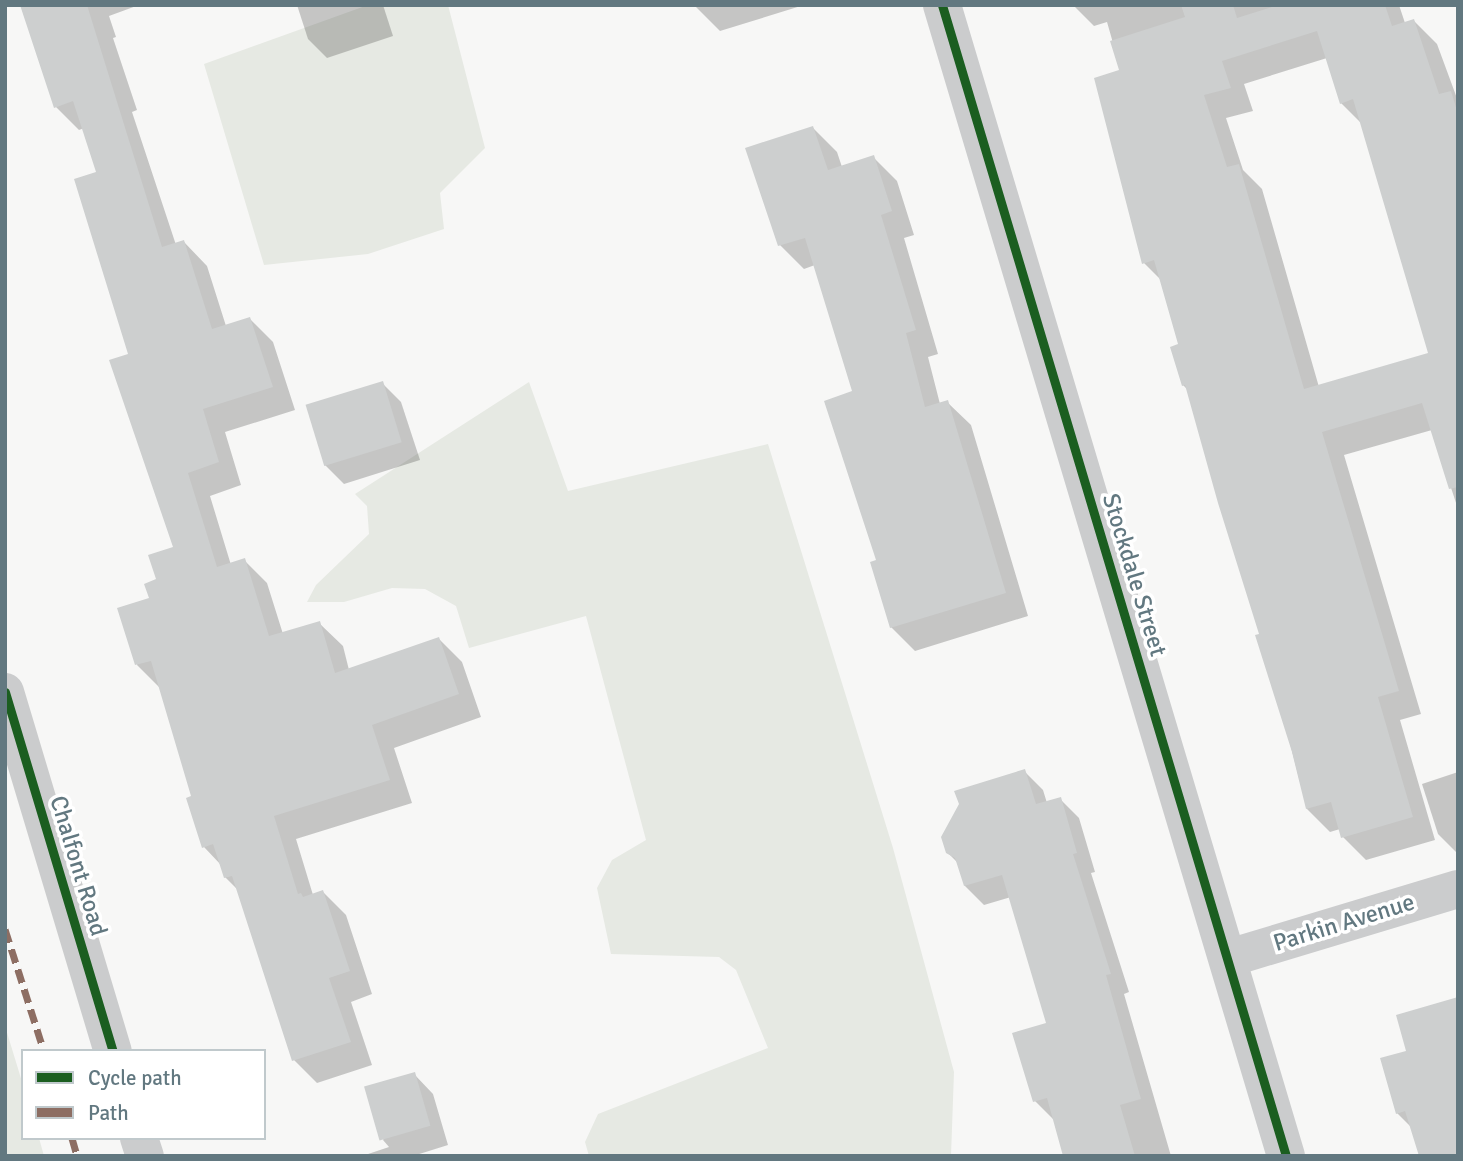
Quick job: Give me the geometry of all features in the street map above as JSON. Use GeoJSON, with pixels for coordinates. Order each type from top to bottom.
{"type":"FeatureCollection","features":[{"type":"Feature","properties":{"kind":"street","name":"Stockdale Street"},"geometry":{"type":"LineString","coordinates":[[942,5],[1286,1156]]}},
{"type":"Feature","properties":{"kind":"street","name":"Chalfont Road"},"geometry":{"type":"LineString","coordinates":[[5,692],[112,1049]]}},
{"type":"Feature","properties":{"kind":"street","name":"Parkin Avenue"},"geometry":{"type":"LineString","coordinates":[[1229,958],[1458,889]]}},
{"type":"Feature","properties":{"kind":"shaded area"},"geometry":{"type":"Polygon","coordinates":[[[368,5],[448,5],[485,148],[440,193],[444,229],[368,254],[264,265],[204,64],[368,5]]]}},
{"type":"Feature","properties":{"kind":"shaded area"},"geometry":{"type":"Polygon","coordinates":[[[529,382],[568,491],[768,444],[893,848],[954,1072],[951,1156],[589,1156],[585,1142],[598,1114],[768,1048],[736,970],[719,957],[611,954],[597,888],[612,860],[646,840],[586,616],[469,648],[456,606],[425,589],[392,588],[344,602],[307,602],[316,585],[369,534],[367,506],[355,494],[529,382]]]}},
{"type":"Feature","properties":{"kind":"shaded area"},"geometry":{"type":"Polygon","coordinates":[[[5,1026],[21,1078],[21,1140],[40,1140],[44,1156],[5,1156],[5,1026]]]}},
{"type":"Feature","properties":{"kind":"building"},"geometry":{"type":"Polygon","coordinates":[[[20,5],[87,5],[162,247],[184,240],[212,329],[250,317],[273,387],[203,409],[219,462],[188,473],[217,567],[245,558],[269,636],[320,621],[335,673],[439,637],[459,694],[372,725],[390,780],[274,816],[298,894],[301,893],[303,897],[323,890],[350,971],[329,978],[351,1042],[292,1061],[232,876],[224,878],[213,844],[202,848],[186,798],[191,796],[151,661],[135,665],[117,608],[149,598],[144,584],[156,579],[148,555],[173,547],[109,360],[128,354],[74,179],[96,172],[73,101],[54,108],[20,5]]]}},
{"type":"Feature","properties":{"kind":"building"},"geometry":{"type":"Polygon","coordinates":[[[1181,5],[1233,5],[1237,18],[1278,5],[1385,5],[1392,26],[1414,19],[1439,94],[1451,91],[1458,114],[1458,487],[1449,489],[1422,403],[1322,432],[1399,691],[1378,697],[1413,817],[1341,838],[1331,802],[1306,809],[1292,752],[1255,635],[1259,634],[1185,385],[1182,386],[1170,347],[1178,344],[1154,260],[1142,264],[1094,78],[1119,70],[1110,41],[1185,17],[1181,5]],[[1317,31],[1222,61],[1231,88],[1204,95],[1227,167],[1239,164],[1304,389],[1428,353],[1353,99],[1340,104],[1317,31]]]}},
{"type":"Feature","properties":{"kind":"building"},"geometry":{"type":"Polygon","coordinates":[[[813,126],[828,170],[874,155],[892,211],[881,215],[916,330],[906,333],[925,407],[948,400],[1006,593],[890,628],[870,562],[876,560],[824,401],[852,391],[805,238],[778,246],[745,148],[813,126]]]}},
{"type":"Feature","properties":{"kind":"building"},"geometry":{"type":"Polygon","coordinates":[[[383,381],[402,442],[324,466],[306,405],[383,381]]]}},
{"type":"Feature","properties":{"kind":"building"},"geometry":{"type":"Polygon","coordinates":[[[1025,769],[1036,804],[1061,797],[1077,853],[1073,854],[1111,974],[1106,975],[1141,1099],[1120,1105],[1135,1156],[1063,1156],[1047,1098],[1033,1102],[1012,1033],[1046,1023],[1002,875],[964,886],[955,858],[946,853],[941,837],[959,804],[954,791],[1025,769]]]}},
{"type":"Feature","properties":{"kind":"building"},"geometry":{"type":"Polygon","coordinates":[[[1458,997],[1458,1156],[1419,1156],[1405,1111],[1396,1114],[1380,1058],[1406,1051],[1396,1015],[1458,997]]]}},
{"type":"Feature","properties":{"kind":"building"},"geometry":{"type":"Polygon","coordinates":[[[415,1072],[430,1126],[379,1140],[364,1087],[415,1072]]]}},
{"type":"Feature","properties":{"kind":"marked path"},"geometry":{"type":"LineString","coordinates":[[5,929],[43,1049]]}},
{"type":"Feature","properties":{"kind":"marked path"},"geometry":{"type":"LineString","coordinates":[[73,1140],[77,1156]]}},
{"type":"Feature","properties":{"kind":"cycle path"},"geometry":{"type":"LineString","coordinates":[[942,5],[1286,1156]]}},
{"type":"Feature","properties":{"kind":"cycle path"},"geometry":{"type":"LineString","coordinates":[[5,692],[112,1049]]}}]}
